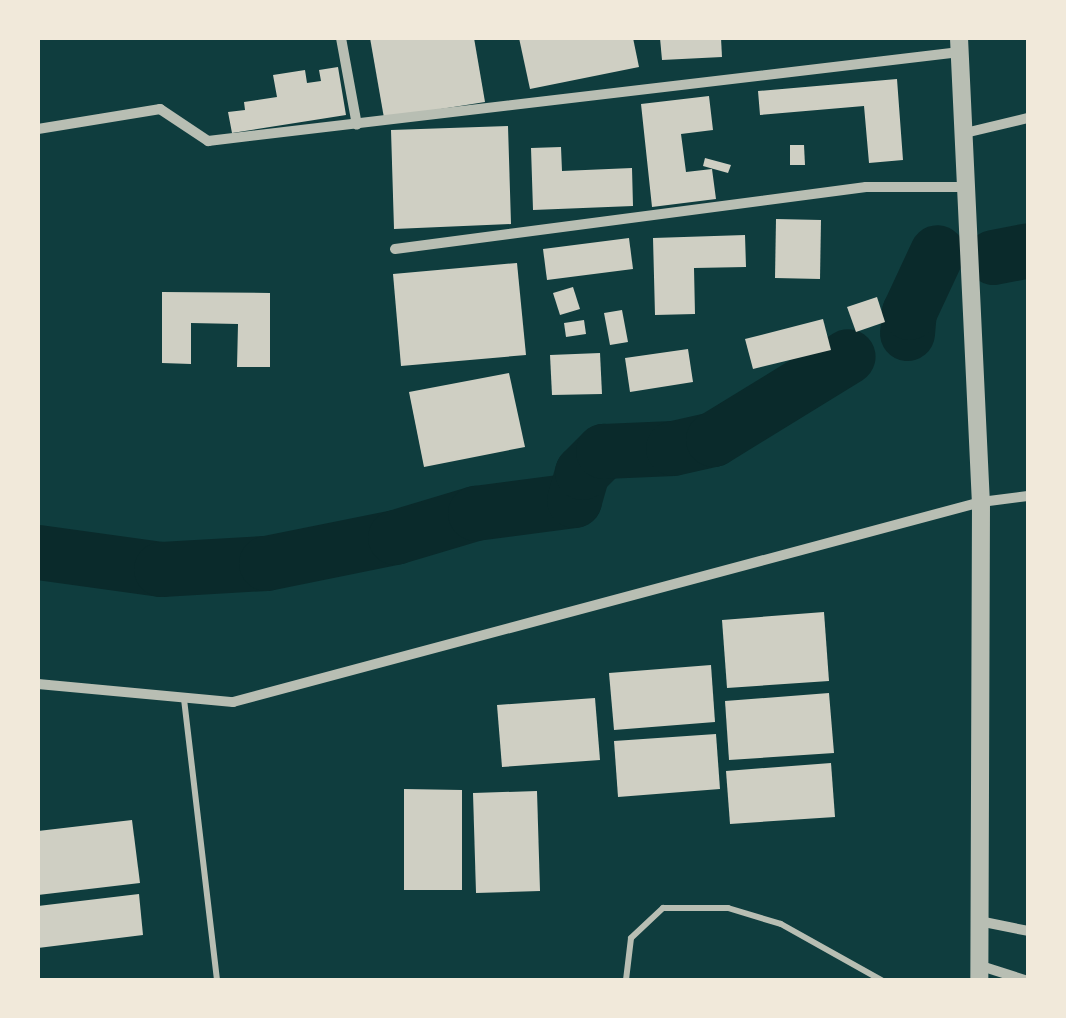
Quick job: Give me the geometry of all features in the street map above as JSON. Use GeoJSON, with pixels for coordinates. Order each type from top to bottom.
{"type":"FeatureCollection","features":[{"type":"Feature","properties":{"kind":"street"},"geometry":{"type":"LineString","coordinates":[[341,38],[357,124]]}},
{"type":"Feature","properties":{"kind":"street"},"geometry":{"type":"LineString","coordinates":[[38,128],[160,109],[208,141],[959,45],[981,502],[978,972],[1025,980]]}},
{"type":"Feature","properties":{"kind":"street"},"geometry":{"type":"LineString","coordinates":[[965,133],[1028,118]]}},
{"type":"Feature","properties":{"kind":"street"},"geometry":{"type":"LineString","coordinates":[[395,249],[718,210],[866,187],[968,187]]}},
{"type":"Feature","properties":{"kind":"street"},"geometry":{"type":"LineString","coordinates":[[38,684],[233,702],[313,684],[981,502],[1028,496]]}},
{"type":"Feature","properties":{"kind":"street"},"geometry":{"type":"LineString","coordinates":[[978,921],[1028,931]]}},
{"type":"Feature","properties":{"kind":"lane"},"geometry":{"type":"LineString","coordinates":[[184,699],[217,980]]}},
{"type":"Feature","properties":{"kind":"lane"},"geometry":{"type":"LineString","coordinates":[[626,980],[631,938],[663,908],[728,908],[781,924],[880,980]]}},
{"type":"Feature","properties":{"kind":"building"},"geometry":{"type":"Polygon","coordinates":[[[370,38],[474,38],[485,102],[384,118],[370,38]]]}},
{"type":"Feature","properties":{"kind":"building"},"geometry":{"type":"Polygon","coordinates":[[[519,38],[633,38],[639,67],[530,89],[519,38]]]}},
{"type":"Feature","properties":{"kind":"building"},"geometry":{"type":"Polygon","coordinates":[[[660,38],[721,38],[722,57],[662,60],[660,38]]]}},
{"type":"Feature","properties":{"kind":"building"},"geometry":{"type":"Polygon","coordinates":[[[338,67],[346,115],[232,133],[228,112],[245,110],[244,102],[277,97],[273,75],[305,70],[307,83],[321,81],[319,70],[338,67]]]}},
{"type":"Feature","properties":{"kind":"building"},"geometry":{"type":"Polygon","coordinates":[[[897,79],[903,160],[869,163],[864,106],[760,115],[758,91],[897,79]]]}},
{"type":"Feature","properties":{"kind":"building"},"geometry":{"type":"Polygon","coordinates":[[[709,96],[713,130],[681,134],[686,172],[712,169],[716,199],[652,207],[641,104],[709,96]]]}},
{"type":"Feature","properties":{"kind":"building"},"geometry":{"type":"Polygon","coordinates":[[[508,126],[511,224],[394,229],[391,130],[508,126]]]}},
{"type":"Feature","properties":{"kind":"building"},"geometry":{"type":"Polygon","coordinates":[[[790,145],[804,145],[805,165],[790,165],[790,145]]]}},
{"type":"Feature","properties":{"kind":"building"},"geometry":{"type":"Polygon","coordinates":[[[561,147],[562,171],[632,168],[633,206],[533,210],[531,148],[561,147]]]}},
{"type":"Feature","properties":{"kind":"building"},"geometry":{"type":"Polygon","coordinates":[[[705,158],[731,165],[728,173],[703,166],[705,158]]]}},
{"type":"Feature","properties":{"kind":"building"},"geometry":{"type":"Polygon","coordinates":[[[776,219],[821,220],[820,279],[775,278],[776,219]]]}},
{"type":"Feature","properties":{"kind":"building"},"geometry":{"type":"Polygon","coordinates":[[[745,235],[746,267],[694,268],[695,314],[655,315],[653,238],[745,235]]]}},
{"type":"Feature","properties":{"kind":"building"},"geometry":{"type":"Polygon","coordinates":[[[629,238],[633,269],[547,280],[543,249],[629,238]]]}},
{"type":"Feature","properties":{"kind":"building"},"geometry":{"type":"Polygon","coordinates":[[[517,263],[526,355],[401,366],[393,274],[517,263]]]}},
{"type":"Feature","properties":{"kind":"building"},"geometry":{"type":"Polygon","coordinates":[[[573,287],[580,309],[560,315],[553,293],[573,287]]]}},
{"type":"Feature","properties":{"kind":"building"},"geometry":{"type":"Polygon","coordinates":[[[162,292],[270,293],[270,367],[237,367],[238,324],[191,323],[191,364],[162,363],[162,292]]]}},
{"type":"Feature","properties":{"kind":"building"},"geometry":{"type":"Polygon","coordinates":[[[877,297],[885,322],[856,332],[847,307],[877,297]]]}},
{"type":"Feature","properties":{"kind":"building"},"geometry":{"type":"Polygon","coordinates":[[[622,310],[628,342],[610,345],[604,313],[622,310]]]}},
{"type":"Feature","properties":{"kind":"building"},"geometry":{"type":"Polygon","coordinates":[[[823,319],[831,350],[753,369],[745,339],[823,319]]]}},
{"type":"Feature","properties":{"kind":"building"},"geometry":{"type":"Polygon","coordinates":[[[584,320],[586,334],[566,337],[564,323],[584,320]]]}},
{"type":"Feature","properties":{"kind":"building"},"geometry":{"type":"Polygon","coordinates":[[[688,349],[693,382],[630,392],[625,358],[688,349]]]}},
{"type":"Feature","properties":{"kind":"building"},"geometry":{"type":"Polygon","coordinates":[[[600,353],[602,394],[552,395],[550,355],[600,353]]]}},
{"type":"Feature","properties":{"kind":"building"},"geometry":{"type":"Polygon","coordinates":[[[509,373],[525,447],[424,467],[409,392],[509,373]]]}},
{"type":"Feature","properties":{"kind":"building"},"geometry":{"type":"Polygon","coordinates":[[[824,612],[829,681],[727,688],[722,620],[824,612]]]}},
{"type":"Feature","properties":{"kind":"building"},"geometry":{"type":"Polygon","coordinates":[[[711,665],[715,722],[614,730],[609,673],[711,665]]]}},
{"type":"Feature","properties":{"kind":"building"},"geometry":{"type":"Polygon","coordinates":[[[829,693],[834,753],[729,760],[725,701],[829,693]]]}},
{"type":"Feature","properties":{"kind":"building"},"geometry":{"type":"Polygon","coordinates":[[[595,698],[600,760],[502,767],[497,705],[595,698]]]}},
{"type":"Feature","properties":{"kind":"building"},"geometry":{"type":"Polygon","coordinates":[[[716,734],[720,789],[618,797],[614,741],[716,734]]]}},
{"type":"Feature","properties":{"kind":"building"},"geometry":{"type":"Polygon","coordinates":[[[831,763],[835,817],[730,824],[726,771],[831,763]]]}},
{"type":"Feature","properties":{"kind":"building"},"geometry":{"type":"Polygon","coordinates":[[[404,789],[462,790],[462,890],[404,890],[404,789]]]}},
{"type":"Feature","properties":{"kind":"building"},"geometry":{"type":"Polygon","coordinates":[[[537,791],[540,891],[476,893],[473,793],[537,791]]]}},
{"type":"Feature","properties":{"kind":"building"},"geometry":{"type":"Polygon","coordinates":[[[132,820],[140,883],[38,895],[38,831],[132,820]]]}},
{"type":"Feature","properties":{"kind":"building"},"geometry":{"type":"Polygon","coordinates":[[[139,894],[143,935],[38,948],[38,906],[139,894]]]}},
{"type":"Feature","properties":{"kind":"waterway"},"geometry":{"type":"LineString","coordinates":[[993,257],[1028,250]]}},
{"type":"Feature","properties":{"kind":"waterway"},"geometry":{"type":"LineString","coordinates":[[907,333],[909,312],[937,252]]}},
{"type":"Feature","properties":{"kind":"waterway"},"geometry":{"type":"LineString","coordinates":[[38,552],[161,569],[266,563],[395,537],[475,513],[574,500],[582,472],[603,451],[673,448],[713,439],[848,356]]}}]}
